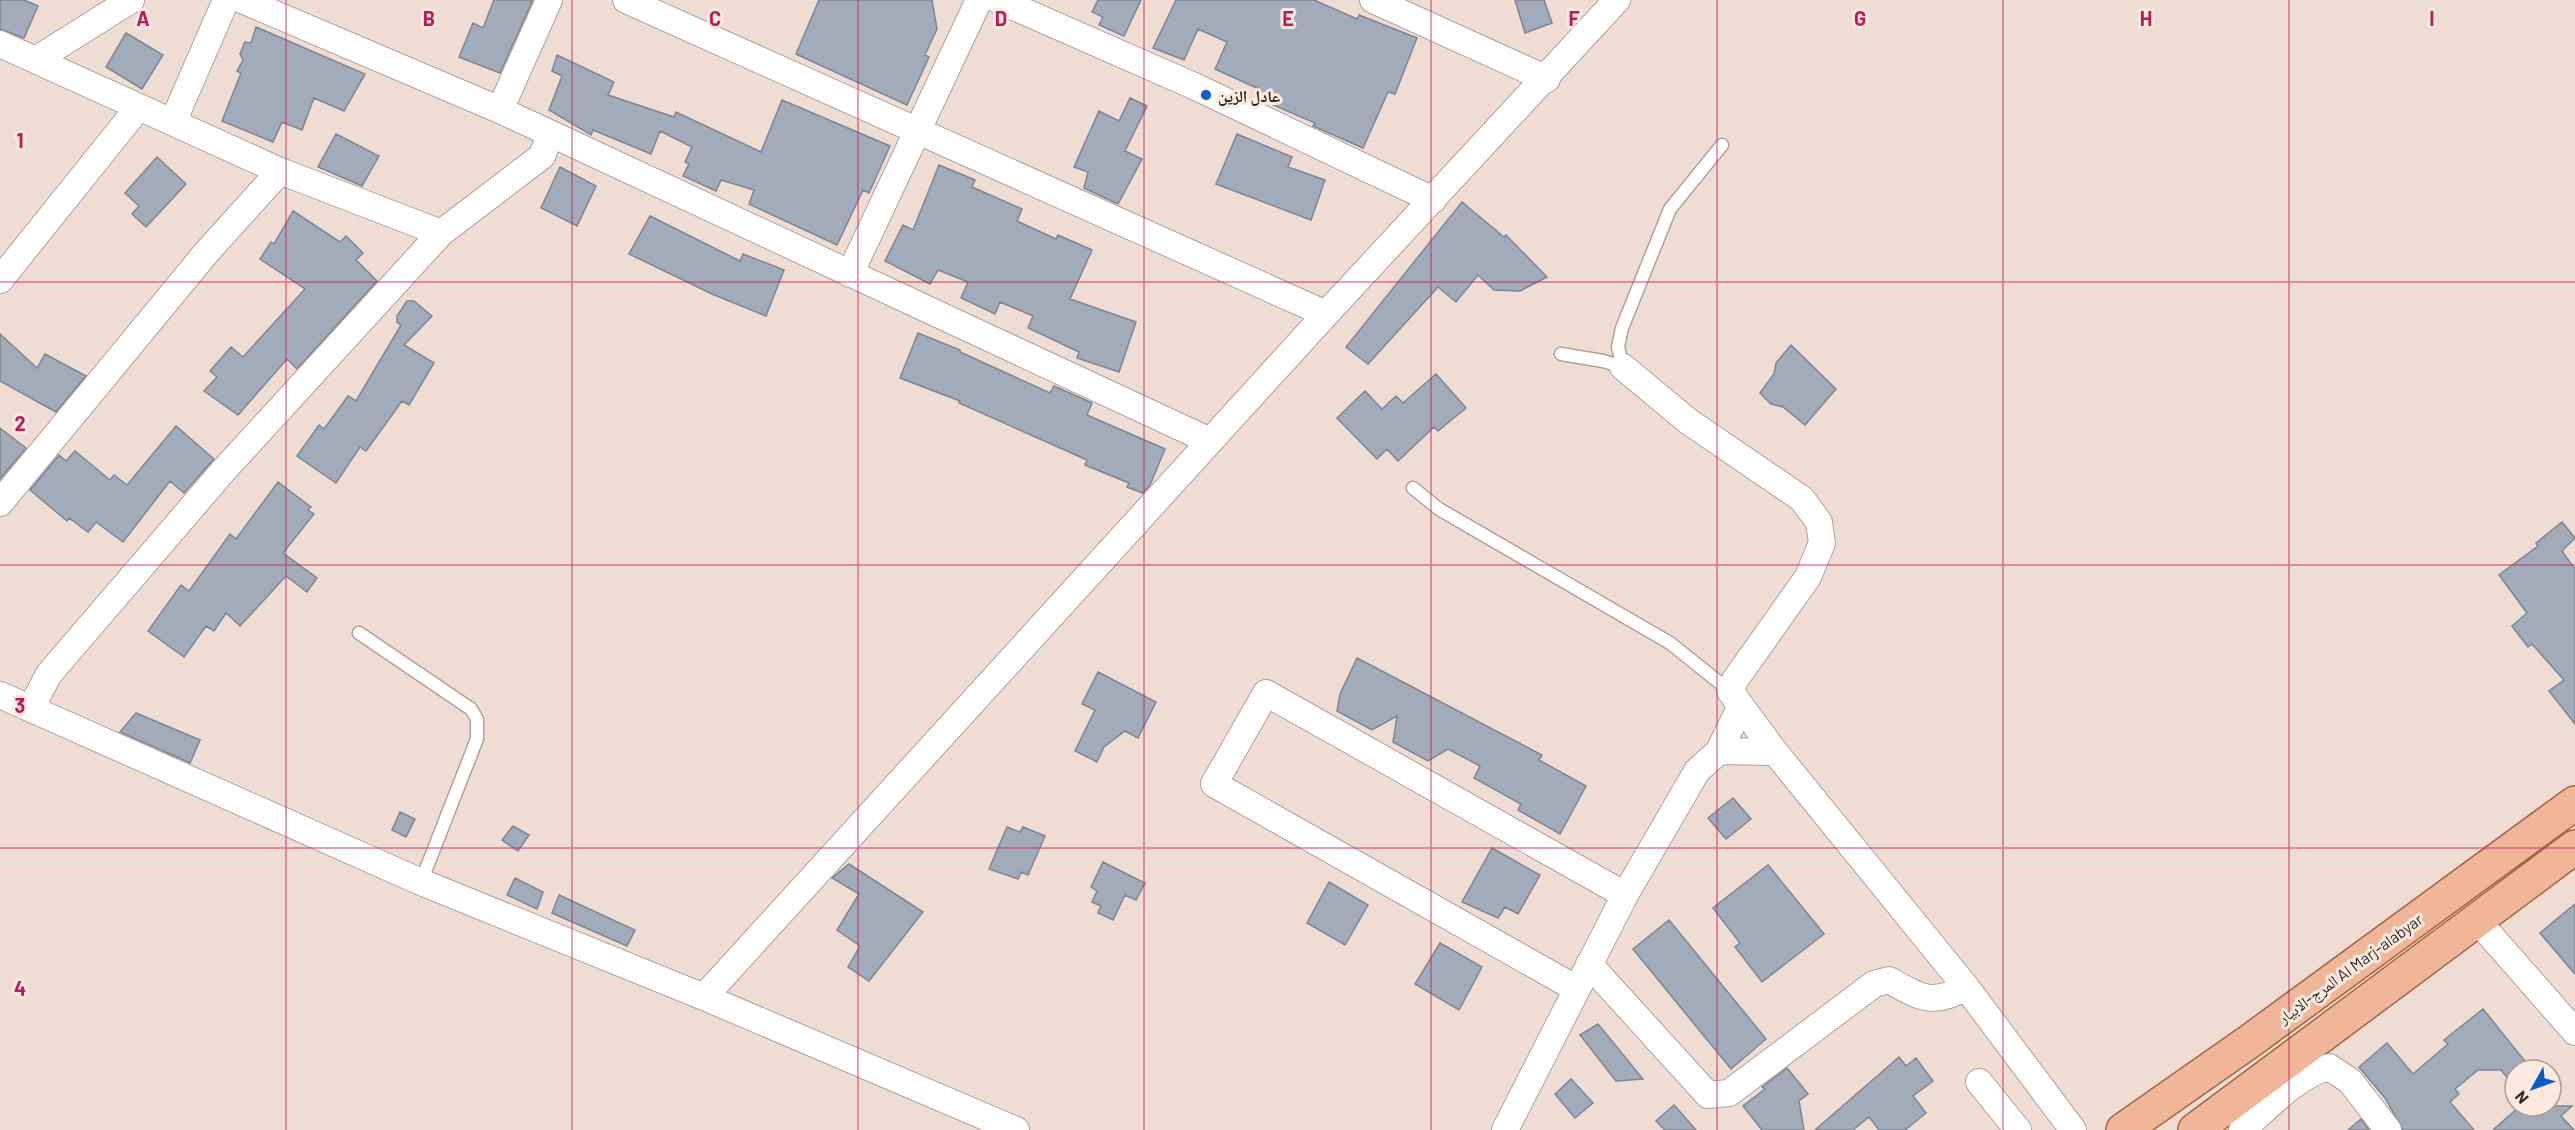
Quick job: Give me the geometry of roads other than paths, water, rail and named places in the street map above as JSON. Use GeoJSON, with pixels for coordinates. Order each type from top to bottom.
{"type":"FeatureCollection","features":[{"type":"Feature","properties":{"kind":"main road","name":"المرج-الابيار Al Marj-alabyar"},"geometry":{"type":"LineString","coordinates":[[2123,1130],[2250,1041],[2575,803]]}},
{"type":"Feature","properties":{"kind":"main road"},"geometry":{"type":"LineString","coordinates":[[2195,1130],[2575,847]]}},
{"type":"Feature","properties":{"kind":"street"},"geometry":{"type":"LineString","coordinates":[[37,59],[131,0]]}},
{"type":"Feature","properties":{"kind":"street"},"geometry":{"type":"LineString","coordinates":[[173,122],[226,0]]}},
{"type":"Feature","properties":{"kind":"street"},"geometry":{"type":"LineString","coordinates":[[242,0],[500,110],[1210,441]]}},
{"type":"Feature","properties":{"kind":"street"},"geometry":{"type":"LineString","coordinates":[[500,110],[549,0]]}},
{"type":"Feature","properties":{"kind":"street"},"geometry":{"type":"LineString","coordinates":[[626,0],[1326,315]]}},
{"type":"Feature","properties":{"kind":"street"},"geometry":{"type":"LineString","coordinates":[[850,274],[979,0]]}},
{"type":"Feature","properties":{"kind":"street"},"geometry":{"type":"LineString","coordinates":[[998,0],[1194,86],[1433,200]]}},
{"type":"Feature","properties":{"kind":"street"},"geometry":{"type":"LineString","coordinates":[[1373,0],[1547,78]]}},
{"type":"Feature","properties":{"kind":"street"},"geometry":{"type":"LineString","coordinates":[[704,997],[1210,441],[1617,0]]}},
{"type":"Feature","properties":{"kind":"street"},"geometry":{"type":"LineString","coordinates":[[0,44],[280,171],[441,233]]}},
{"type":"Feature","properties":{"kind":"street"},"geometry":{"type":"LineString","coordinates":[[0,280],[138,108]]}},
{"type":"Feature","properties":{"kind":"street"},"geometry":{"type":"LineString","coordinates":[[31,708],[49,674],[224,470],[441,233],[542,156],[550,135]]}},
{"type":"Feature","properties":{"kind":"street"},"geometry":{"type":"LineString","coordinates":[[0,503],[206,253],[280,171]]}},
{"type":"Feature","properties":{"kind":"street"},"geometry":{"type":"LineString","coordinates":[[1505,1130],[1625,895],[1697,771],[1719,751],[1735,700],[1735,680],[1808,577],[1822,543],[1819,522],[1802,499],[1688,421],[1623,367]]}},
{"type":"Feature","properties":{"kind":"street"},"geometry":{"type":"LineString","coordinates":[[1577,989],[1214,784],[1266,693],[1625,895]]}},
{"type":"Feature","properties":{"kind":"street"},"geometry":{"type":"LineString","coordinates":[[0,695],[421,882],[704,997],[1016,1130]]}},
{"type":"Feature","properties":{"kind":"street"},"geometry":{"type":"LineString","coordinates":[[1735,700],[1966,987],[2073,1130]]}},
{"type":"Feature","properties":{"kind":"street"},"geometry":{"type":"LineString","coordinates":[[1719,751],[1775,752]]}},
{"type":"Feature","properties":{"kind":"street"},"geometry":{"type":"LineString","coordinates":[[2476,920],[2575,1032]]}},
{"type":"Feature","properties":{"kind":"street"},"geometry":{"type":"LineString","coordinates":[[1589,964],[1708,1095],[1729,1093],[1874,984],[1889,980],[1926,999],[1947,998],[1966,987]]}},
{"type":"Feature","properties":{"kind":"street"},"geometry":{"type":"LineString","coordinates":[[2242,1130],[2303,1079],[2316,1070],[2329,1067],[2349,1081],[2388,1130]]}},
{"type":"Feature","properties":{"kind":"street"},"geometry":{"type":"LineString","coordinates":[[1979,1082],[2018,1130]]}},
{"type":"Feature","properties":{"kind":"lane"},"geometry":{"type":"LineString","coordinates":[[1623,367],[1618,347],[1622,328],[1670,209],[1722,145]]}},
{"type":"Feature","properties":{"kind":"lane"},"geometry":{"type":"LineString","coordinates":[[1561,354],[1604,361],[1623,367]]}},
{"type":"Feature","properties":{"kind":"lane"},"geometry":{"type":"LineString","coordinates":[[1413,488],[1439,509],[1670,643],[1735,700]]}},
{"type":"Feature","properties":{"kind":"lane"},"geometry":{"type":"LineString","coordinates":[[359,633],[471,709],[477,720],[477,739],[421,882]]}},
{"type":"Feature","properties":{"kind":"place","name":"عادل الزين"},"geometry":{"type":"Point","coordinates":[1206,95]}}]}
